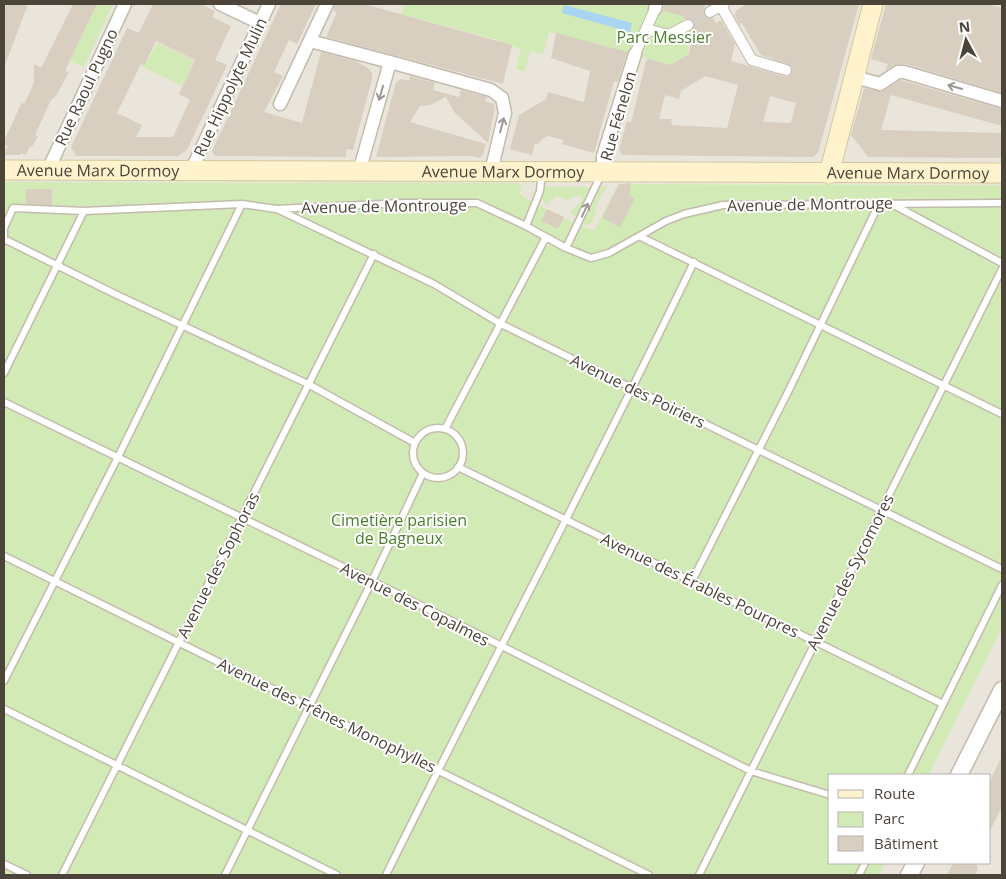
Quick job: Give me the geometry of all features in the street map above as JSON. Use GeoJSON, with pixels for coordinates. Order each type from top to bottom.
{"type":"FeatureCollection","features":[{"type":"Feature","properties":{"kind":"main road"},"geometry":{"type":"LineString","coordinates":[[829,174],[874,4]]}},
{"type":"Feature","properties":{"kind":"main road","name":"Avenue Marx Dormoy"},"geometry":{"type":"LineString","coordinates":[[4,170],[829,174],[1002,173]]}},
{"type":"Feature","properties":{"kind":"street","name":"Rue Raoul Pugno"},"geometry":{"type":"LineString","coordinates":[[48,170],[125,4]]}},
{"type":"Feature","properties":{"kind":"street"},"geometry":{"type":"LineString","coordinates":[[220,4],[260,23]]}},
{"type":"Feature","properties":{"kind":"street","name":"Rue Hippolyte Mulin"},"geometry":{"type":"LineString","coordinates":[[191,171],[269,4]]}},
{"type":"Feature","properties":{"kind":"street"},"geometry":{"type":"LineString","coordinates":[[280,104],[327,4]]}},
{"type":"Feature","properties":{"kind":"street"},"geometry":{"type":"LineString","coordinates":[[710,12],[723,5],[752,60],[786,70]]}},
{"type":"Feature","properties":{"kind":"street","name":"Rue Fénelon"},"geometry":{"type":"LineString","coordinates":[[603,172],[603,156],[635,54],[656,6]]}},
{"type":"Feature","properties":{"kind":"street"},"geometry":{"type":"LineString","coordinates":[[646,29],[669,35],[688,25]]}},
{"type":"Feature","properties":{"kind":"street"},"geometry":{"type":"LineString","coordinates":[[310,41],[491,90],[502,98],[506,113],[491,172]]}},
{"type":"Feature","properties":{"kind":"street"},"geometry":{"type":"LineString","coordinates":[[359,172],[390,62]]}},
{"type":"Feature","properties":{"kind":"street"},"geometry":{"type":"LineString","coordinates":[[855,77],[880,84],[886,82],[898,72],[904,72],[1002,101]]}},
{"type":"Feature","properties":{"kind":"street"},"geometry":{"type":"LineString","coordinates":[[960,774],[1002,690]]}},
{"type":"Feature","properties":{"kind":"street"},"geometry":{"type":"LineString","coordinates":[[909,875],[915,864]]}},
{"type":"Feature","properties":{"kind":"lane"},"geometry":{"type":"LineString","coordinates":[[526,226],[540,191],[542,172]]}},
{"type":"Feature","properties":{"kind":"lane"},"geometry":{"type":"LineString","coordinates":[[566,248],[603,172]]}},
{"type":"Feature","properties":{"kind":"lane","name":"Avenue de Montrouge"},"geometry":{"type":"LineString","coordinates":[[56,266],[4,239],[4,228],[13,208],[84,211],[242,204],[276,208],[404,202],[478,203],[566,248],[590,258],[609,253],[666,221],[684,214],[723,204],[1002,203]]}},
{"type":"Feature","properties":{"kind":"lane"},"geometry":{"type":"LineString","coordinates":[[4,681],[118,457],[242,204]]}},
{"type":"Feature","properties":{"kind":"lane"},"geometry":{"type":"LineString","coordinates":[[692,581],[759,450],[879,204]]}},
{"type":"Feature","properties":{"kind":"lane"},"geometry":{"type":"LineString","coordinates":[[891,204],[1002,263]]}},
{"type":"Feature","properties":{"kind":"lane","name":"Avenue des Poiriers"},"geometry":{"type":"LineString","coordinates":[[276,208],[434,284],[501,324],[1002,569]]}},
{"type":"Feature","properties":{"kind":"lane"},"geometry":{"type":"LineString","coordinates":[[4,373],[84,211]]}},
{"type":"Feature","properties":{"kind":"lane"},"geometry":{"type":"LineString","coordinates":[[445,429],[546,237]]}},
{"type":"Feature","properties":{"kind":"lane"},"geometry":{"type":"LineString","coordinates":[[640,237],[1002,414]]}},
{"type":"Feature","properties":{"kind":"lane","name":"Avenue des Sophoras"},"geometry":{"type":"LineString","coordinates":[[62,875],[374,254]]}},
{"type":"Feature","properties":{"kind":"lane"},"geometry":{"type":"LineString","coordinates":[[386,875],[568,520],[694,262]]}},
{"type":"Feature","properties":{"kind":"lane"},"geometry":{"type":"LineString","coordinates":[[56,266],[308,384],[415,443]]}},
{"type":"Feature","properties":{"kind":"lane","name":"Avenue des Sycomores"},"geometry":{"type":"LineString","coordinates":[[699,875],[1002,269]]}},
{"type":"Feature","properties":{"kind":"lane","name":"Avenue des Copalmes"},"geometry":{"type":"LineString","coordinates":[[4,402],[372,581],[502,648],[751,771],[828,795]]}},
{"type":"Feature","properties":{"kind":"lane"},"geometry":{"type":"LineString","coordinates":[[438,428],[445,429],[452,432],[461,445],[461,460],[458,467],[446,476],[430,476],[423,473],[414,459],[415,443],[424,432],[438,428]]}},
{"type":"Feature","properties":{"kind":"lane","name":"Avenue des Érables Pourpres"},"geometry":{"type":"LineString","coordinates":[[458,467],[943,704]]}},
{"type":"Feature","properties":{"kind":"lane"},"geometry":{"type":"LineString","coordinates":[[225,875],[372,581],[423,473]]}},
{"type":"Feature","properties":{"kind":"lane","name":"Avenue des Frênes Monophylles"},"geometry":{"type":"LineString","coordinates":[[4,556],[649,875]]}},
{"type":"Feature","properties":{"kind":"lane"},"geometry":{"type":"LineString","coordinates":[[908,774],[1002,586]]}},
{"type":"Feature","properties":{"kind":"lane"},"geometry":{"type":"LineString","coordinates":[[4,709],[337,875]]}},
{"type":"Feature","properties":{"kind":"lane"},"geometry":{"type":"LineString","coordinates":[[4,864],[27,875]]}},
{"type":"Feature","properties":{"kind":"shaded area"},"geometry":{"type":"Polygon","coordinates":[[[4,4],[1002,4],[1002,185],[621,184],[618,186],[594,230],[581,226],[523,197],[516,183],[4,182],[4,4]]]}},
{"type":"Feature","properties":{"kind":"shaded area"},"geometry":{"type":"Polygon","coordinates":[[[1002,628],[1002,875],[879,875],[884,864],[991,864],[991,774],[929,774],[1002,628]]]}},
{"type":"Feature","properties":{"kind":"green space"},"geometry":{"type":"Polygon","coordinates":[[[97,4],[113,4],[84,67],[70,61],[97,4]]]}},
{"type":"Feature","properties":{"kind":"green space","name":"Parc Messier"},"geometry":{"type":"Polygon","coordinates":[[[404,4],[632,4],[640,6],[646,4],[646,7],[683,16],[693,34],[688,54],[670,65],[549,32],[543,54],[530,51],[525,71],[516,69],[521,49],[498,40],[401,14],[404,4]]]}},
{"type":"Feature","properties":{"kind":"green space"},"geometry":{"type":"Polygon","coordinates":[[[158,43],[194,60],[184,84],[185,87],[141,66],[144,65],[158,43]]]}},
{"type":"Feature","properties":{"kind":"green space","name":"Cimetière parisien de Bagneux"},"geometry":{"type":"Polygon","coordinates":[[[4,182],[516,183],[522,185],[520,192],[523,197],[581,226],[594,230],[618,185],[621,184],[1002,185],[1002,628],[929,774],[828,774],[828,864],[884,864],[879,875],[4,875],[4,182]]]}},
{"type":"Feature","properties":{"kind":"green space"},"geometry":{"type":"Polygon","coordinates":[[[601,186],[608,187],[600,198],[593,221],[586,226],[583,222],[601,186]]]}},
{"type":"Feature","properties":{"kind":"green space"},"geometry":{"type":"Polygon","coordinates":[[[546,187],[589,187],[591,190],[577,218],[570,212],[582,201],[582,197],[575,196],[567,200],[557,196],[546,205],[541,198],[546,187]]]}},
{"type":"Feature","properties":{"kind":"water"},"geometry":{"type":"Polygon","coordinates":[[[564,5],[632,23],[630,32],[562,13],[564,5]]]}},
{"type":"Feature","properties":{"kind":"building"},"geometry":{"type":"Polygon","coordinates":[[[6,4],[28,4],[5,65],[4,10],[6,4]]]}},
{"type":"Feature","properties":{"kind":"building"},"geometry":{"type":"Polygon","coordinates":[[[73,4],[97,4],[65,71],[69,72],[56,96],[51,100],[35,135],[38,136],[26,155],[20,153],[20,155],[4,155],[8,146],[4,144],[4,141],[22,102],[24,104],[34,83],[34,64],[41,68],[73,4]]]}},
{"type":"Feature","properties":{"kind":"building"},"geometry":{"type":"Polygon","coordinates":[[[153,4],[201,4],[215,11],[212,17],[231,26],[215,60],[227,65],[187,150],[178,156],[76,156],[71,147],[127,28],[139,33],[153,4]],[[156,41],[144,66],[141,64],[117,113],[142,125],[136,137],[173,137],[190,100],[179,94],[195,60],[156,41]]]}},
{"type":"Feature","properties":{"kind":"building"},"geometry":{"type":"Polygon","coordinates":[[[281,4],[316,4],[297,44],[289,40],[274,72],[283,76],[264,112],[302,123],[321,52],[355,61],[368,68],[372,73],[372,79],[353,150],[346,149],[346,157],[215,156],[212,151],[281,4]]]}},
{"type":"Feature","properties":{"kind":"building"},"geometry":{"type":"Polygon","coordinates":[[[335,4],[364,4],[512,45],[503,84],[326,37],[337,12],[333,11],[335,4]]]}},
{"type":"Feature","properties":{"kind":"building"},"geometry":{"type":"Polygon","coordinates":[[[664,4],[705,4],[704,16],[713,18],[716,23],[721,20],[735,44],[731,61],[787,77],[792,72],[791,66],[761,55],[741,22],[740,26],[734,14],[736,13],[735,11],[747,4],[859,4],[818,153],[813,157],[622,155],[619,149],[627,121],[631,123],[646,61],[649,59],[670,65],[689,54],[694,22],[691,19],[685,19],[683,16],[663,11],[664,4]],[[705,76],[681,91],[679,99],[665,95],[659,119],[671,119],[672,125],[727,128],[738,85],[705,76]],[[770,96],[763,122],[791,123],[796,103],[770,96]]]}},
{"type":"Feature","properties":{"kind":"building"},"geometry":{"type":"Polygon","coordinates":[[[886,4],[988,4],[1002,8],[1002,93],[906,64],[894,65],[885,71],[888,64],[871,59],[886,4]]]}},
{"type":"Feature","properties":{"kind":"building"},"geometry":{"type":"Polygon","coordinates":[[[556,33],[627,52],[618,82],[614,81],[594,153],[562,144],[563,140],[548,136],[538,144],[535,143],[532,155],[510,149],[519,115],[546,99],[548,92],[584,102],[590,71],[551,58],[556,33]]]}},
{"type":"Feature","properties":{"kind":"building"},"geometry":{"type":"Polygon","coordinates":[[[410,76],[435,83],[433,90],[459,97],[461,90],[487,97],[485,102],[493,103],[495,108],[488,143],[454,112],[446,97],[430,105],[420,106],[410,122],[486,144],[483,155],[479,158],[471,156],[376,157],[396,82],[401,79],[409,81],[410,76]]]}},
{"type":"Feature","properties":{"kind":"building"},"geometry":{"type":"Polygon","coordinates":[[[900,80],[1002,109],[1002,126],[891,95],[881,130],[1002,133],[1002,158],[868,157],[851,135],[864,88],[882,92],[900,80]]]}},
{"type":"Feature","properties":{"kind":"building"},"geometry":{"type":"Polygon","coordinates":[[[630,183],[630,196],[635,198],[620,227],[602,218],[619,184],[630,183]]]}},
{"type":"Feature","properties":{"kind":"building"},"geometry":{"type":"Polygon","coordinates":[[[26,189],[52,189],[52,205],[26,204],[26,189]]]}},
{"type":"Feature","properties":{"kind":"building"},"geometry":{"type":"Polygon","coordinates":[[[547,209],[564,217],[558,229],[541,221],[547,209]]]}},
{"type":"Feature","properties":{"kind":"building"},"geometry":{"type":"Polygon","coordinates":[[[1002,756],[1002,807],[991,829],[991,779],[1002,756]]]}},
{"type":"Feature","properties":{"kind":"building"},"geometry":{"type":"Polygon","coordinates":[[[952,864],[976,864],[978,869],[975,875],[947,875],[952,864]]]}},
{"type":"Feature","properties":{"kind":"tunnel"},"geometry":{"type":"LineString","coordinates":[[688,25],[710,12]]}}]}
